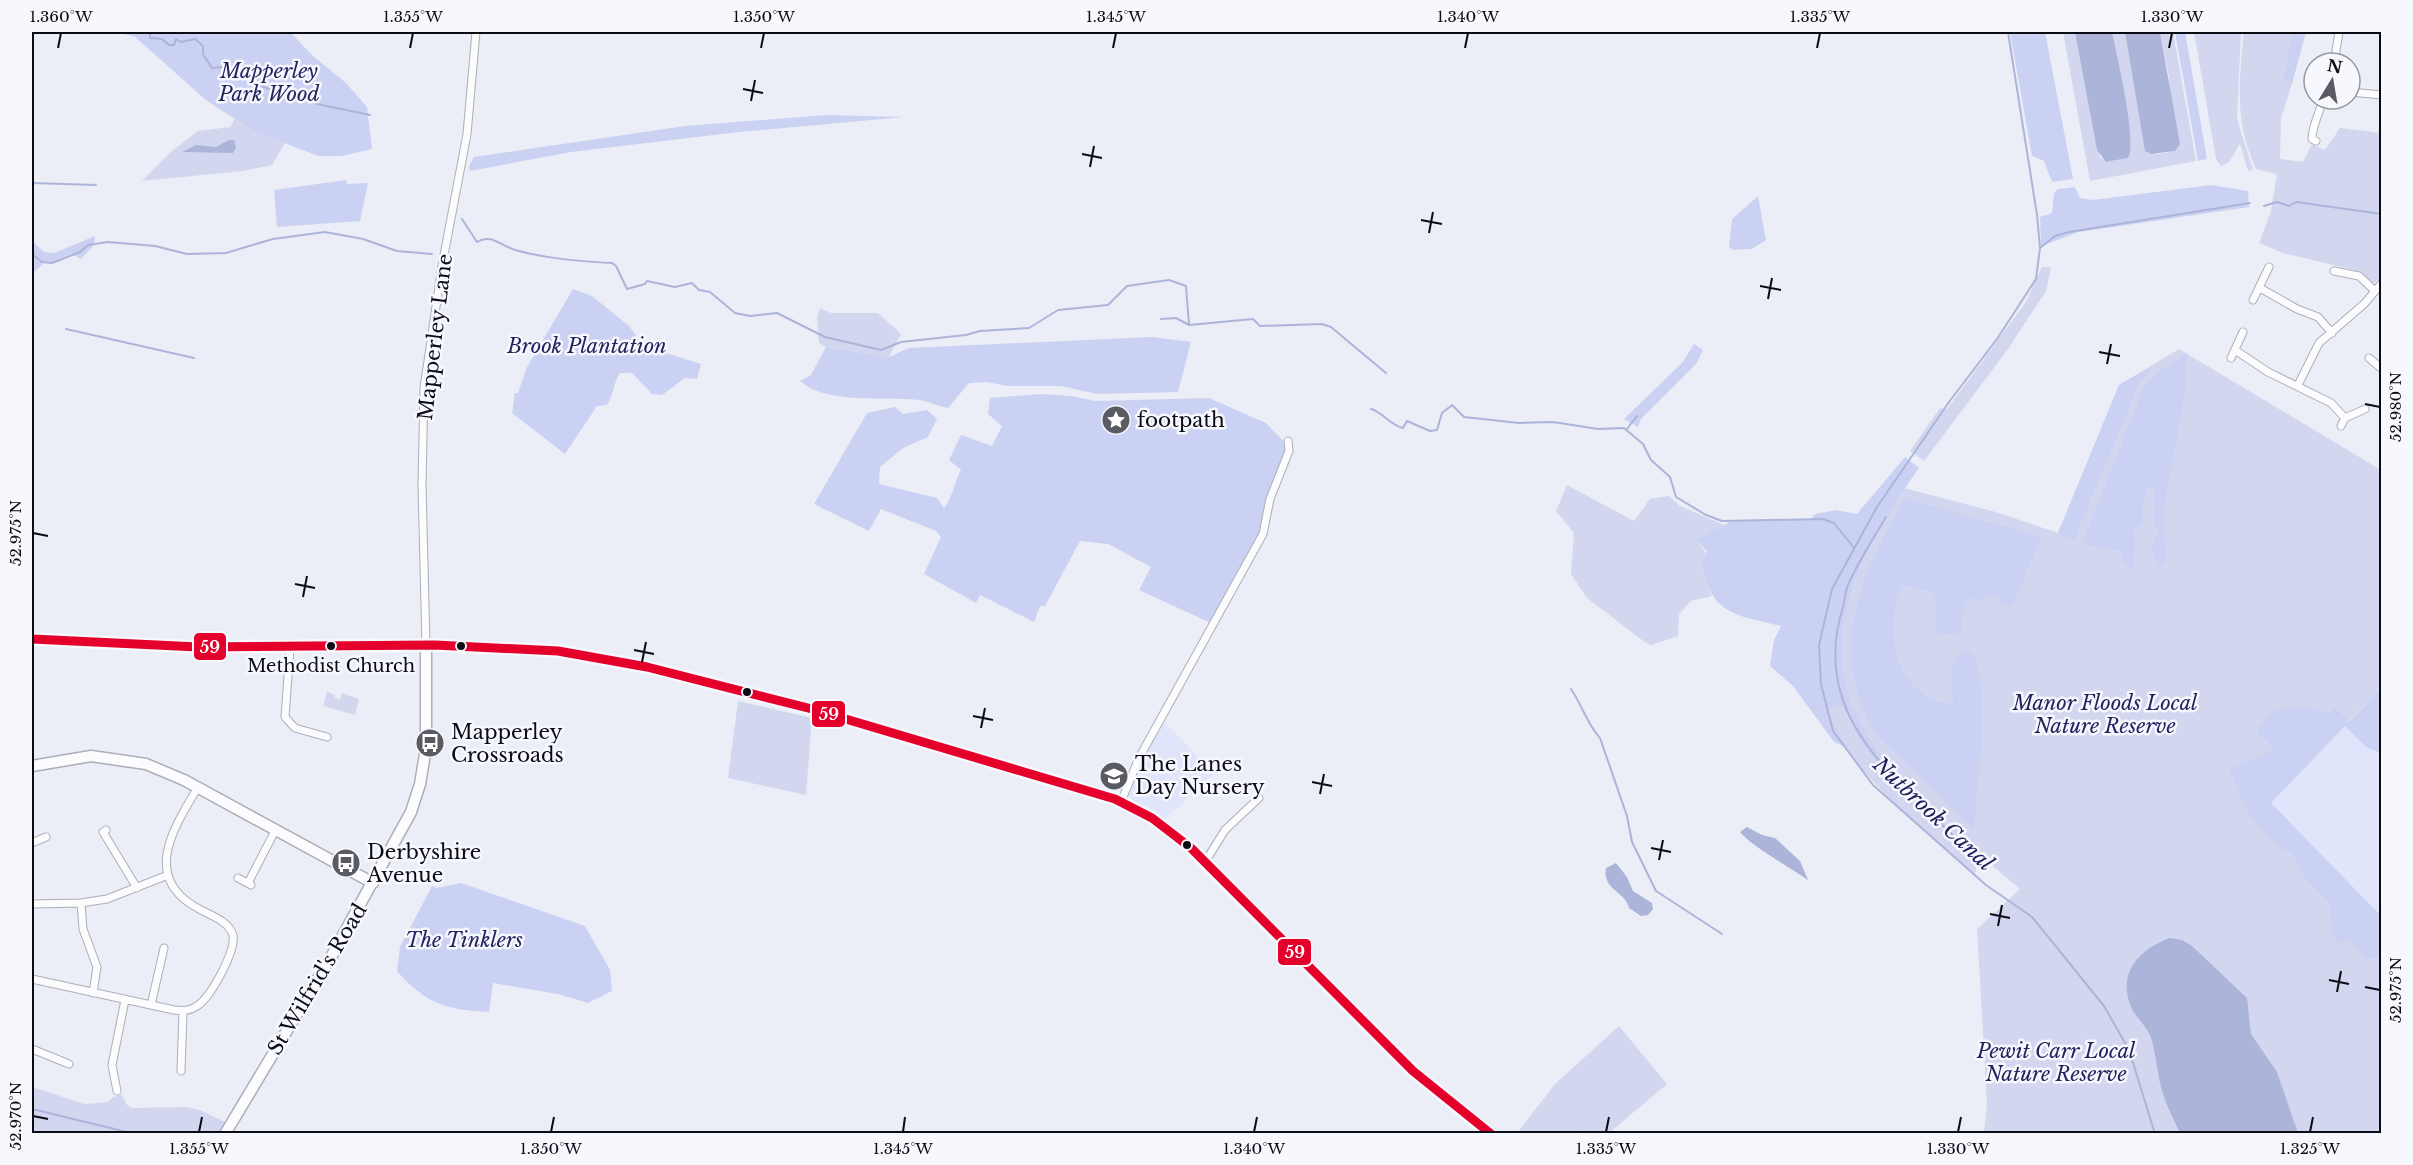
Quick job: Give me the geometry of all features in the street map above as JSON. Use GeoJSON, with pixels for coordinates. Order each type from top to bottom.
{"type":"FeatureCollection","features":[{"type":"Feature","properties":{"kind":"main road"},"geometry":{"type":"LineString","coordinates":[[32,639],[198,647],[290,648],[426,645],[498,646],[558,651],[647,667],[812,709],[1121,802],[1152,818],[1205,862],[1413,1071],[1492,1134]]}},
{"type":"Feature","properties":{"kind":"main road","name":"St Wilfrid's Road"},"geometry":{"type":"LineString","coordinates":[[225,1134],[374,883],[408,819],[423,771],[427,728],[426,645]]}},
{"type":"Feature","properties":{"kind":"main road"},"geometry":{"type":"LineString","coordinates":[[32,766],[78,757],[115,758],[153,767],[198,787],[374,883]]}},
{"type":"Feature","properties":{"kind":"street","name":"Mapperley Lane"},"geometry":{"type":"LineString","coordinates":[[426,645],[422,485],[424,388],[439,287],[467,134],[476,32]]}},
{"type":"Feature","properties":{"kind":"street"},"geometry":{"type":"LineString","coordinates":[[2336,51],[2339,32]]}},
{"type":"Feature","properties":{"kind":"street"},"geometry":{"type":"LineString","coordinates":[[2362,93],[2382,95]]}},
{"type":"Feature","properties":{"kind":"street"},"geometry":{"type":"LineString","coordinates":[[2316,141],[2312,140],[2312,130],[2321,111]]}},
{"type":"Feature","properties":{"kind":"street"},"geometry":{"type":"LineString","coordinates":[[2253,300],[2270,267]]}},
{"type":"Feature","properties":{"kind":"street"},"geometry":{"type":"LineString","coordinates":[[2334,271],[2359,276],[2375,291]]}},
{"type":"Feature","properties":{"kind":"street"},"geometry":{"type":"LineString","coordinates":[[2298,385],[2317,346],[2382,283]]}},
{"type":"Feature","properties":{"kind":"street"},"geometry":{"type":"LineString","coordinates":[[2260,288],[2296,309],[2318,317],[2332,333]]}},
{"type":"Feature","properties":{"kind":"street"},"geometry":{"type":"LineString","coordinates":[[2231,358],[2243,332]]}},
{"type":"Feature","properties":{"kind":"street"},"geometry":{"type":"LineString","coordinates":[[2235,351],[2268,372],[2298,385],[2331,404],[2345,418]]}},
{"type":"Feature","properties":{"kind":"street"},"geometry":{"type":"LineString","coordinates":[[2369,358],[2381,368]]}},
{"type":"Feature","properties":{"kind":"street"},"geometry":{"type":"LineString","coordinates":[[2341,426],[2345,418],[2366,409]]}},
{"type":"Feature","properties":{"kind":"street"},"geometry":{"type":"LineString","coordinates":[[1121,802],[1139,758],[1263,534],[1270,499],[1289,451],[1288,441]]}},
{"type":"Feature","properties":{"kind":"street"},"geometry":{"type":"LineString","coordinates":[[290,648],[284,712],[290,725],[307,727],[327,738]]}},
{"type":"Feature","properties":{"kind":"street"},"geometry":{"type":"LineString","coordinates":[[32,980],[183,1011],[196,1008],[205,1000],[232,952],[234,940],[231,931],[223,921],[182,898],[168,875],[166,858],[169,839],[198,787]]}},
{"type":"Feature","properties":{"kind":"street"},"geometry":{"type":"LineString","coordinates":[[1205,862],[1225,830],[1259,798]]}},
{"type":"Feature","properties":{"kind":"street"},"geometry":{"type":"LineString","coordinates":[[238,878],[249,884],[276,829]]}},
{"type":"Feature","properties":{"kind":"street"},"geometry":{"type":"LineString","coordinates":[[106,830],[103,832],[137,888]]}},
{"type":"Feature","properties":{"kind":"street"},"geometry":{"type":"LineString","coordinates":[[32,843],[46,837]]}},
{"type":"Feature","properties":{"kind":"street"},"geometry":{"type":"LineString","coordinates":[[32,904],[81,903],[107,899],[168,875]]}},
{"type":"Feature","properties":{"kind":"street"},"geometry":{"type":"LineString","coordinates":[[81,903],[83,929],[97,971],[93,993]]}},
{"type":"Feature","properties":{"kind":"street"},"geometry":{"type":"LineString","coordinates":[[151,1005],[158,956],[164,948]]}},
{"type":"Feature","properties":{"kind":"street"},"geometry":{"type":"LineString","coordinates":[[117,1091],[118,1078],[113,1062],[125,1000]]}},
{"type":"Feature","properties":{"kind":"street"},"geometry":{"type":"LineString","coordinates":[[181,1072],[183,1011]]}},
{"type":"Feature","properties":{"kind":"street"},"geometry":{"type":"LineString","coordinates":[[32,1049],[57,1063],[69,1064]]}},
{"type":"Feature","properties":{"kind":"shaded area"},"geometry":{"type":"Polygon","coordinates":[[[2075,32],[2112,32],[2128,117],[2130,150],[2128,158],[2106,162],[2097,150],[2075,32]]]}},
{"type":"Feature","properties":{"kind":"shaded area"},"geometry":{"type":"Polygon","coordinates":[[[2125,32],[2160,32],[2180,144],[2175,151],[2151,154],[2145,151],[2125,32]]]}},
{"type":"Feature","properties":{"kind":"shaded area"},"geometry":{"type":"Polygon","coordinates":[[[229,140],[234,140],[236,147],[233,153],[182,152],[196,145],[216,147],[229,140]]]}},
{"type":"Feature","properties":{"kind":"shaded area"},"geometry":{"type":"Polygon","coordinates":[[[1164,722],[1214,774],[1164,820],[1130,799],[1130,794],[1141,762],[1164,722]]]}},
{"type":"Feature","properties":{"kind":"shaded area"},"geometry":{"type":"Polygon","coordinates":[[[2345,726],[2381,730],[2381,916],[2271,803],[2345,726]]]}},
{"type":"Feature","properties":{"kind":"shaded area"},"geometry":{"type":"Polygon","coordinates":[[[1747,827],[1762,835],[1775,838],[1800,861],[1808,880],[1745,837],[1740,832],[1747,827]]]}},
{"type":"Feature","properties":{"kind":"shaded area"},"geometry":{"type":"Polygon","coordinates":[[[1616,863],[1627,877],[1633,891],[1652,903],[1653,909],[1648,915],[1641,916],[1629,908],[1627,902],[1610,886],[1607,881],[1606,868],[1616,863]]]}},
{"type":"Feature","properties":{"kind":"shaded area"},"geometry":{"type":"Polygon","coordinates":[[[2170,938],[2182,940],[2192,946],[2247,998],[2251,1034],[2277,1072],[2298,1133],[2180,1133],[2163,1093],[2151,1038],[2133,1011],[2127,995],[2129,973],[2140,956],[2170,938]]]}},
{"type":"Feature","properties":{"kind":"green space","name":"Mapperley Park Wood"},"geometry":{"type":"Polygon","coordinates":[[[112,32],[290,32],[312,55],[346,83],[367,107],[372,149],[342,156],[318,156],[254,131],[207,101],[134,36],[112,32]]]}},
{"type":"Feature","properties":{"kind":"green space"},"geometry":{"type":"Polygon","coordinates":[[[2010,32],[2045,32],[2073,179],[2052,182],[2044,161],[2032,156],[2010,32]]]}},
{"type":"Feature","properties":{"kind":"green space"},"geometry":{"type":"Polygon","coordinates":[[[2063,32],[2075,32],[2100,157],[2108,162],[2128,158],[2131,142],[2112,32],[2125,32],[2147,153],[2159,154],[2175,151],[2169,76],[2160,32],[2173,32],[2196,161],[2090,181],[2063,32]]]}},
{"type":"Feature","properties":{"kind":"green space"},"geometry":{"type":"Polygon","coordinates":[[[2175,32],[2185,32],[2207,159],[2198,161],[2175,32]]]}},
{"type":"Feature","properties":{"kind":"green space"},"geometry":{"type":"Polygon","coordinates":[[[2194,32],[2241,32],[2237,119],[2253,170],[2248,171],[2240,144],[2229,162],[2221,166],[2216,159],[2194,32]]]}},
{"type":"Feature","properties":{"kind":"green space"},"geometry":{"type":"Polygon","coordinates":[[[2244,32],[2292,32],[2283,79],[2292,84],[2281,118],[2280,159],[2303,162],[2312,144],[2325,150],[2340,128],[2381,133],[2382,274],[2376,282],[2372,283],[2354,270],[2283,253],[2259,243],[2271,211],[2277,174],[2256,169],[2244,135],[2240,84],[2244,32]]]}},
{"type":"Feature","properties":{"kind":"green space"},"geometry":{"type":"Polygon","coordinates":[[[2292,32],[2306,32],[2292,84],[2283,79],[2292,32]]]}},
{"type":"Feature","properties":{"kind":"green space"},"geometry":{"type":"Polygon","coordinates":[[[826,115],[904,117],[739,132],[571,152],[470,171],[469,166],[474,157],[685,126],[826,115]]]}},
{"type":"Feature","properties":{"kind":"green space"},"geometry":{"type":"Polygon","coordinates":[[[235,119],[254,131],[285,143],[272,165],[243,171],[142,181],[173,150],[198,131],[230,127],[235,119]]]}},
{"type":"Feature","properties":{"kind":"green space"},"geometry":{"type":"Polygon","coordinates":[[[346,180],[347,184],[368,183],[360,221],[277,227],[274,190],[346,180]]]}},
{"type":"Feature","properties":{"kind":"green space"},"geometry":{"type":"Polygon","coordinates":[[[2211,185],[2248,191],[2249,207],[2079,232],[2041,246],[2040,217],[2052,213],[2054,193],[2058,189],[2075,187],[2080,198],[2093,200],[2211,185]]]}},
{"type":"Feature","properties":{"kind":"green space"},"geometry":{"type":"Polygon","coordinates":[[[1758,196],[1766,240],[1752,249],[1733,250],[1729,247],[1732,219],[1758,196]]]}},
{"type":"Feature","properties":{"kind":"green space"},"geometry":{"type":"Polygon","coordinates":[[[95,236],[94,245],[81,259],[71,254],[52,262],[46,261],[32,274],[32,241],[44,252],[54,253],[95,236]]]}},
{"type":"Feature","properties":{"kind":"green space"},"geometry":{"type":"Polygon","coordinates":[[[2042,267],[2051,267],[2046,291],[2008,349],[1924,461],[1910,451],[1940,408],[1947,409],[2026,302],[2042,267]]]}},
{"type":"Feature","properties":{"kind":"green space","name":"Brook Plantation"},"geometry":{"type":"Polygon","coordinates":[[[573,289],[592,296],[629,326],[640,341],[653,349],[701,364],[697,379],[685,378],[662,395],[652,394],[632,373],[620,373],[607,405],[597,406],[565,454],[512,413],[515,393],[518,393],[527,367],[573,289]]]}},
{"type":"Feature","properties":{"kind":"green space"},"geometry":{"type":"Polygon","coordinates":[[[820,308],[831,313],[878,313],[901,334],[889,357],[826,347],[819,343],[817,317],[820,308]]]}},
{"type":"Feature","properties":{"kind":"green space"},"geometry":{"type":"Polygon","coordinates":[[[1152,337],[1191,342],[1178,392],[1097,394],[1061,386],[969,383],[948,408],[920,400],[841,397],[811,389],[800,381],[811,375],[826,347],[889,357],[909,348],[1152,337]]]}},
{"type":"Feature","properties":{"kind":"green space"},"geometry":{"type":"Polygon","coordinates":[[[1694,344],[1703,350],[1696,364],[1641,419],[1638,427],[1624,419],[1683,362],[1694,344]]]}},
{"type":"Feature","properties":{"kind":"green space","name":"Manor Floods Local Nature Reserve"},"geometry":{"type":"Polygon","coordinates":[[[2179,349],[2381,470],[2381,688],[2271,803],[2381,916],[2381,1133],[1984,1133],[1987,1104],[1977,929],[2020,889],[1977,853],[1979,857],[1975,874],[1914,821],[1867,775],[1848,752],[1835,730],[1829,710],[1842,706],[1859,740],[1880,766],[1846,704],[1837,633],[1849,580],[1880,520],[1904,488],[1996,512],[2058,533],[2119,385],[2179,349]]]}},
{"type":"Feature","properties":{"kind":"green space"},"geometry":{"type":"Polygon","coordinates":[[[2188,353],[2184,399],[2163,514],[2166,559],[2159,570],[2151,547],[2159,530],[2154,524],[2155,487],[2148,488],[2143,503],[2143,525],[2134,529],[2135,548],[2132,570],[2124,563],[2121,551],[2082,544],[2144,387],[2153,376],[2188,353]]]}},
{"type":"Feature","properties":{"kind":"green space"},"geometry":{"type":"Polygon","coordinates":[[[2151,368],[2139,384],[2074,540],[2058,533],[2119,385],[2151,368]]]}},
{"type":"Feature","properties":{"kind":"green space"},"geometry":{"type":"Polygon","coordinates":[[[1041,394],[1071,396],[1095,401],[1209,398],[1266,423],[1285,443],[1287,451],[1266,498],[1260,532],[1211,623],[1139,590],[1151,567],[1108,544],[1080,541],[1045,606],[1040,606],[1034,622],[980,595],[976,603],[924,574],[941,537],[936,531],[881,509],[869,531],[814,504],[867,413],[895,407],[903,414],[927,410],[937,419],[928,437],[903,448],[880,467],[879,484],[937,498],[944,508],[961,470],[949,460],[961,435],[992,446],[1002,426],[988,414],[990,398],[1041,394]]]}},
{"type":"Feature","properties":{"kind":"green space"},"geometry":{"type":"Polygon","coordinates":[[[1905,457],[1919,468],[1873,540],[1857,575],[1846,612],[1842,648],[1846,685],[1861,722],[1886,761],[1880,766],[1859,740],[1842,706],[1829,710],[1829,716],[1848,748],[1834,742],[1793,686],[1770,666],[1774,640],[1781,626],[1733,613],[1717,602],[1701,567],[1707,551],[1695,539],[1732,521],[1811,519],[1815,514],[1836,510],[1857,514],[1905,457]]]}},
{"type":"Feature","properties":{"kind":"green space"},"geometry":{"type":"Polygon","coordinates":[[[1567,485],[1634,521],[1650,499],[1669,496],[1680,506],[1724,525],[1695,539],[1706,553],[1701,567],[1712,596],[1691,601],[1679,614],[1678,636],[1651,645],[1646,643],[1587,598],[1571,574],[1574,533],[1556,511],[1567,485]]]}},
{"type":"Feature","properties":{"kind":"green space"},"geometry":{"type":"Polygon","coordinates":[[[1910,500],[2042,537],[2011,608],[2001,604],[1998,595],[1981,601],[1968,598],[1964,606],[1961,630],[1955,635],[1938,633],[1936,603],[1931,592],[1904,585],[1897,602],[1894,640],[1898,659],[1906,676],[1918,690],[1933,699],[1953,704],[1951,674],[1954,661],[1964,650],[1975,656],[1980,675],[1983,719],[1974,830],[1876,734],[1861,704],[1853,674],[1851,645],[1862,587],[1887,530],[1903,502],[1910,500]]]}},
{"type":"Feature","properties":{"kind":"green space"},"geometry":{"type":"Polygon","coordinates":[[[2381,688],[2381,753],[2366,747],[2345,726],[2271,803],[2381,916],[2381,956],[2366,960],[2348,939],[2339,945],[2332,932],[2330,902],[2303,876],[2294,855],[2268,837],[2252,819],[2229,770],[2275,748],[2257,733],[2269,715],[2278,710],[2297,707],[2329,713],[2336,708],[2349,722],[2381,688]]]}},
{"type":"Feature","properties":{"kind":"green space"},"geometry":{"type":"Polygon","coordinates":[[[327,692],[340,700],[342,693],[359,699],[355,715],[323,706],[327,692]]]}},
{"type":"Feature","properties":{"kind":"green space"},"geometry":{"type":"Polygon","coordinates":[[[738,701],[812,718],[806,795],[728,778],[738,701]]]}},
{"type":"Feature","properties":{"kind":"green space","name":"The Tinklers"},"geometry":{"type":"Polygon","coordinates":[[[461,883],[585,926],[610,970],[612,991],[588,1003],[558,994],[493,983],[489,1012],[449,1007],[418,991],[397,971],[400,947],[432,886],[437,888],[461,883]]]}},
{"type":"Feature","properties":{"kind":"green space"},"geometry":{"type":"Polygon","coordinates":[[[1619,1026],[1667,1084],[1609,1133],[1585,1133],[1583,1130],[1577,1134],[1517,1133],[1555,1084],[1619,1026]]]}},
{"type":"Feature","properties":{"kind":"green space"},"geometry":{"type":"Polygon","coordinates":[[[32,1087],[85,1104],[108,1102],[113,1097],[122,1095],[127,1105],[132,1108],[186,1107],[200,1110],[227,1123],[220,1133],[32,1133],[32,1087]]]}},
{"type":"Feature","properties":{"kind":"waterway"},"geometry":{"type":"LineString","coordinates":[[150,32],[150,38],[162,39],[169,45],[174,45],[176,39],[181,42],[195,39],[203,46],[203,54],[212,68],[223,67],[234,73],[245,67],[257,84],[269,89],[295,97],[309,97],[317,104],[370,115]]}},
{"type":"Feature","properties":{"kind":"waterway","name":"Nutbrook Canal"},"geometry":{"type":"LineString","coordinates":[[2008,32],[2037,215],[2040,248],[2036,279],[1997,339],[1949,402],[1877,507],[1832,589],[1819,645],[1821,684],[1833,731],[1873,785],[1986,885],[2032,917],[2104,1006],[2129,1050],[2155,1134]]}},
{"type":"Feature","properties":{"kind":"waterway"},"geometry":{"type":"LineString","coordinates":[[32,183],[96,185]]}},
{"type":"Feature","properties":{"kind":"waterway"},"geometry":{"type":"LineString","coordinates":[[2264,206],[2277,202],[2289,206],[2296,202],[2382,214]]}},
{"type":"Feature","properties":{"kind":"waterway"},"geometry":{"type":"LineString","coordinates":[[2040,248],[2055,236],[2069,232],[2250,203]]}},
{"type":"Feature","properties":{"kind":"waterway"},"geometry":{"type":"LineString","coordinates":[[462,219],[477,242],[487,239],[539,256],[612,263],[616,266],[627,289],[645,284],[647,281],[675,287],[692,283],[699,290],[710,292],[735,313],[750,316],[777,313],[825,337],[881,350],[901,342],[966,335],[980,331],[1029,328],[1058,310],[1108,305],[1127,286],[1169,280],[1186,286],[1189,325]]}},
{"type":"Feature","properties":{"kind":"waterway"},"geometry":{"type":"LineString","coordinates":[[32,254],[42,262],[52,263],[80,252],[88,245],[108,242],[155,246],[187,254],[226,253],[273,239],[325,232],[363,239],[397,251],[432,254]]}},
{"type":"Feature","properties":{"kind":"waterway"},"geometry":{"type":"LineString","coordinates":[[1161,319],[1176,318],[1189,325],[1253,319],[1260,326],[1322,324],[1331,327],[1386,373]]}},
{"type":"Feature","properties":{"kind":"waterway"},"geometry":{"type":"LineString","coordinates":[[66,329],[194,358]]}},
{"type":"Feature","properties":{"kind":"waterway"},"geometry":{"type":"LineString","coordinates":[[1371,409],[1403,428],[1407,421],[1430,431],[1437,430],[1442,413],[1452,405],[1464,417],[1519,423],[1553,422],[1598,429],[1624,428],[1643,444],[1651,460],[1670,477],[1676,497],[1706,515],[1722,521],[1823,519],[1834,523],[1854,548]]}},
{"type":"Feature","properties":{"kind":"waterway"},"geometry":{"type":"LineString","coordinates":[[1626,430],[1637,416]]}},
{"type":"Feature","properties":{"kind":"waterway"},"geometry":{"type":"LineString","coordinates":[[1886,517],[1856,568],[1846,590],[1835,650],[1839,688],[1852,722],[1873,753],[1898,782],[1983,866]]}},
{"type":"Feature","properties":{"kind":"waterway"},"geometry":{"type":"LineString","coordinates":[[1571,689],[1600,738],[1627,816],[1632,842],[1656,891],[1722,934]]}},
{"type":"Feature","properties":{"kind":"waterway"},"geometry":{"type":"LineString","coordinates":[[32,1109],[135,1134]]}},
{"type":"Feature","properties":{"kind":"transit line","name":"59"},"geometry":{"type":"LineString","coordinates":[[32,639],[198,647],[435,645],[558,651],[647,667],[812,709],[1115,799],[1152,818],[1191,848],[1413,1071],[1491,1134]]}},
{"type":"Feature","properties":{"kind":"place","name":"footpath"},"geometry":{"type":"Point","coordinates":[1116,420]}},
{"type":"Feature","properties":{"kind":"place","name":"Methodist Church"},"geometry":{"type":"Point","coordinates":[331,646]}},
{"type":"Feature","properties":{"kind":"place","name":"Mapperley Crossroads"},"geometry":{"type":"Point","coordinates":[430,743]}},
{"type":"Feature","properties":{"kind":"place","name":"The Lanes Day Nursery"},"geometry":{"type":"Point","coordinates":[1114,776]}},
{"type":"Feature","properties":{"kind":"place","name":"Derbyshire Avenue"},"geometry":{"type":"Point","coordinates":[346,863]}},
{"type":"Feature","properties":{"kind":"park label","name":"Pewit Carr Local Nature Reserve"},"geometry":{"type":"Point","coordinates":[2056,1062]}}]}
